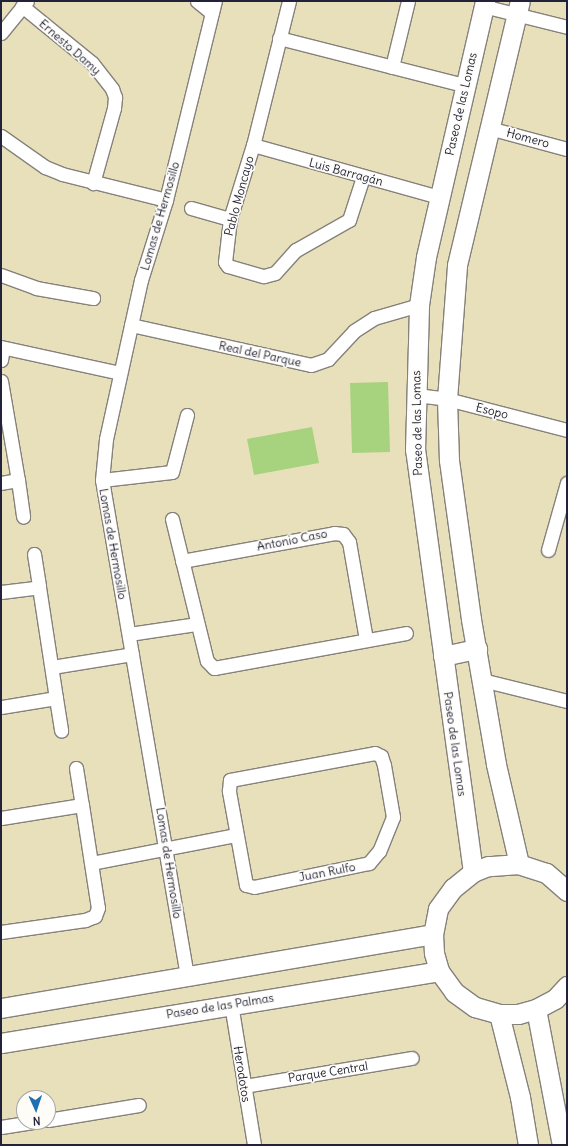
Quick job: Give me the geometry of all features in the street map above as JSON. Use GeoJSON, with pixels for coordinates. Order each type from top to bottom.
{"type":"FeatureCollection","features":[{"type":"Feature","properties":{"kind":"street"},"geometry":{"type":"LineString","coordinates":[[197,1],[213,7]]}},
{"type":"Feature","properties":{"kind":"street","name":"Pablo Moncayo"},"geometry":{"type":"LineString","coordinates":[[289,1],[253,146],[230,219],[225,262],[228,266],[270,275],[296,250],[349,220],[364,177]]}},
{"type":"Feature","properties":{"kind":"street"},"geometry":{"type":"LineString","coordinates":[[392,67],[408,1]]}},
{"type":"Feature","properties":{"kind":"street"},"geometry":{"type":"LineString","coordinates":[[484,3],[518,8],[567,27]]}},
{"type":"Feature","properties":{"kind":"street","name":"Paseo de las Lomas"},"geometry":{"type":"LineString","coordinates":[[473,872],[418,485],[415,450],[420,305],[439,197],[466,86],[484,3]]}},
{"type":"Feature","properties":{"kind":"street"},"geometry":{"type":"LineString","coordinates":[[1,33],[25,4]]}},
{"type":"Feature","properties":{"kind":"street","name":"Ernesto Damy"},"geometry":{"type":"LineString","coordinates":[[25,4],[92,63],[112,89],[115,97],[114,108],[93,183]]}},
{"type":"Feature","properties":{"kind":"street","name":"Lomas de Hermosillo"},"geometry":{"type":"LineString","coordinates":[[187,976],[102,480],[106,439],[141,280],[166,200],[213,7]]}},
{"type":"Feature","properties":{"kind":"street"},"geometry":{"type":"LineString","coordinates":[[518,8],[457,265],[447,400],[449,460],[477,649],[496,764],[519,864]]}},
{"type":"Feature","properties":{"kind":"street"},"geometry":{"type":"LineString","coordinates":[[279,38],[466,86]]}},
{"type":"Feature","properties":{"kind":"street","name":"Homero"},"geometry":{"type":"LineString","coordinates":[[489,128],[567,149]]}},
{"type":"Feature","properties":{"kind":"street"},"geometry":{"type":"LineString","coordinates":[[1,136],[45,167],[93,183],[166,200]]}},
{"type":"Feature","properties":{"kind":"street","name":"Luis Barragán"},"geometry":{"type":"LineString","coordinates":[[253,146],[439,197]]}},
{"type":"Feature","properties":{"kind":"street"},"geometry":{"type":"LineString","coordinates":[[191,208],[230,219]]}},
{"type":"Feature","properties":{"kind":"street"},"geometry":{"type":"LineString","coordinates":[[1,276],[36,288],[93,298]]}},
{"type":"Feature","properties":{"kind":"street","name":"Real del Parque"},"geometry":{"type":"LineString","coordinates":[[132,325],[311,365],[328,359],[354,331],[374,318],[420,305]]}},
{"type":"Feature","properties":{"kind":"street"},"geometry":{"type":"LineString","coordinates":[[2,352],[120,373]]}},
{"type":"Feature","properties":{"kind":"street"},"geometry":{"type":"LineString","coordinates":[[1,381],[23,517]]}},
{"type":"Feature","properties":{"kind":"street","name":"Esopo"},"geometry":{"type":"LineString","coordinates":[[416,395],[447,400],[567,430]]}},
{"type":"Feature","properties":{"kind":"street"},"geometry":{"type":"LineString","coordinates":[[102,480],[172,472],[187,416]]}},
{"type":"Feature","properties":{"kind":"street"},"geometry":{"type":"LineString","coordinates":[[1,483],[18,480]]}},
{"type":"Feature","properties":{"kind":"street"},"geometry":{"type":"LineString","coordinates":[[548,550],[567,483]]}},
{"type":"Feature","properties":{"kind":"street"},"geometry":{"type":"LineString","coordinates":[[172,519],[207,661],[214,668],[366,639],[406,633]]}},
{"type":"Feature","properties":{"kind":"street","name":"Antonio Caso"},"geometry":{"type":"LineString","coordinates":[[182,561],[334,533],[343,534],[349,542],[366,639]]}},
{"type":"Feature","properties":{"kind":"street"},"geometry":{"type":"LineString","coordinates":[[34,554],[61,731]]}},
{"type":"Feature","properties":{"kind":"street"},"geometry":{"type":"LineString","coordinates":[[1,592],[39,587]]}},
{"type":"Feature","properties":{"kind":"street"},"geometry":{"type":"LineString","coordinates":[[129,634],[197,624]]}},
{"type":"Feature","properties":{"kind":"street"},"geometry":{"type":"LineString","coordinates":[[442,656],[477,649]]}},
{"type":"Feature","properties":{"kind":"street"},"geometry":{"type":"LineString","coordinates":[[52,667],[132,654]]}},
{"type":"Feature","properties":{"kind":"street"},"geometry":{"type":"LineString","coordinates":[[482,680],[567,701]]}},
{"type":"Feature","properties":{"kind":"street"},"geometry":{"type":"LineString","coordinates":[[1,706],[56,698]]}},
{"type":"Feature","properties":{"kind":"street","name":"Juan Rulfo"},"geometry":{"type":"LineString","coordinates":[[375,753],[381,756],[393,817],[379,852],[369,863],[254,887],[246,885],[243,878],[236,835],[230,780],[375,753]]}},
{"type":"Feature","properties":{"kind":"street"},"geometry":{"type":"LineString","coordinates":[[1,932],[95,916],[98,908],[76,768]]}},
{"type":"Feature","properties":{"kind":"street"},"geometry":{"type":"LineString","coordinates":[[1,818],[82,805]]}},
{"type":"Feature","properties":{"kind":"street"},"geometry":{"type":"LineString","coordinates":[[92,863],[166,847],[236,835]]}},
{"type":"Feature","properties":{"kind":"street"},"geometry":{"type":"LineString","coordinates":[[567,891],[546,873],[519,864],[495,865],[473,872],[453,888],[438,909],[432,934],[434,953],[439,970],[459,995],[474,1007],[499,1014],[518,1014],[536,1009],[555,999],[567,986]]}},
{"type":"Feature","properties":{"kind":"street"},"geometry":{"type":"LineString","coordinates":[[1,1008],[432,934]]}},
{"type":"Feature","properties":{"kind":"street","name":"Paseo de las Palmas"},"geometry":{"type":"LineString","coordinates":[[1,1043],[439,970]]}},
{"type":"Feature","properties":{"kind":"street","name":"Herodotos"},"geometry":{"type":"LineString","coordinates":[[231,1004],[254,1145]]}},
{"type":"Feature","properties":{"kind":"street"},"geometry":{"type":"LineString","coordinates":[[536,1009],[562,1120],[562,1145]]}},
{"type":"Feature","properties":{"kind":"street"},"geometry":{"type":"LineString","coordinates":[[499,1014],[520,1097],[528,1145]]}},
{"type":"Feature","properties":{"kind":"street","name":"Parque Central"},"geometry":{"type":"LineString","coordinates":[[244,1086],[412,1058]]}},
{"type":"Feature","properties":{"kind":"street"},"geometry":{"type":"LineString","coordinates":[[56,1119],[139,1105]]}},
{"type":"Feature","properties":{"kind":"street"},"geometry":{"type":"LineString","coordinates":[[1,1127],[16,1125]]}},
{"type":"Feature","properties":{"kind":"green space"},"geometry":{"type":"Polygon","coordinates":[[[388,382],[390,452],[352,453],[350,383],[388,382]]]}},
{"type":"Feature","properties":{"kind":"green space"},"geometry":{"type":"Polygon","coordinates":[[[312,427],[319,463],[254,475],[247,439],[312,427]]]}}]}
